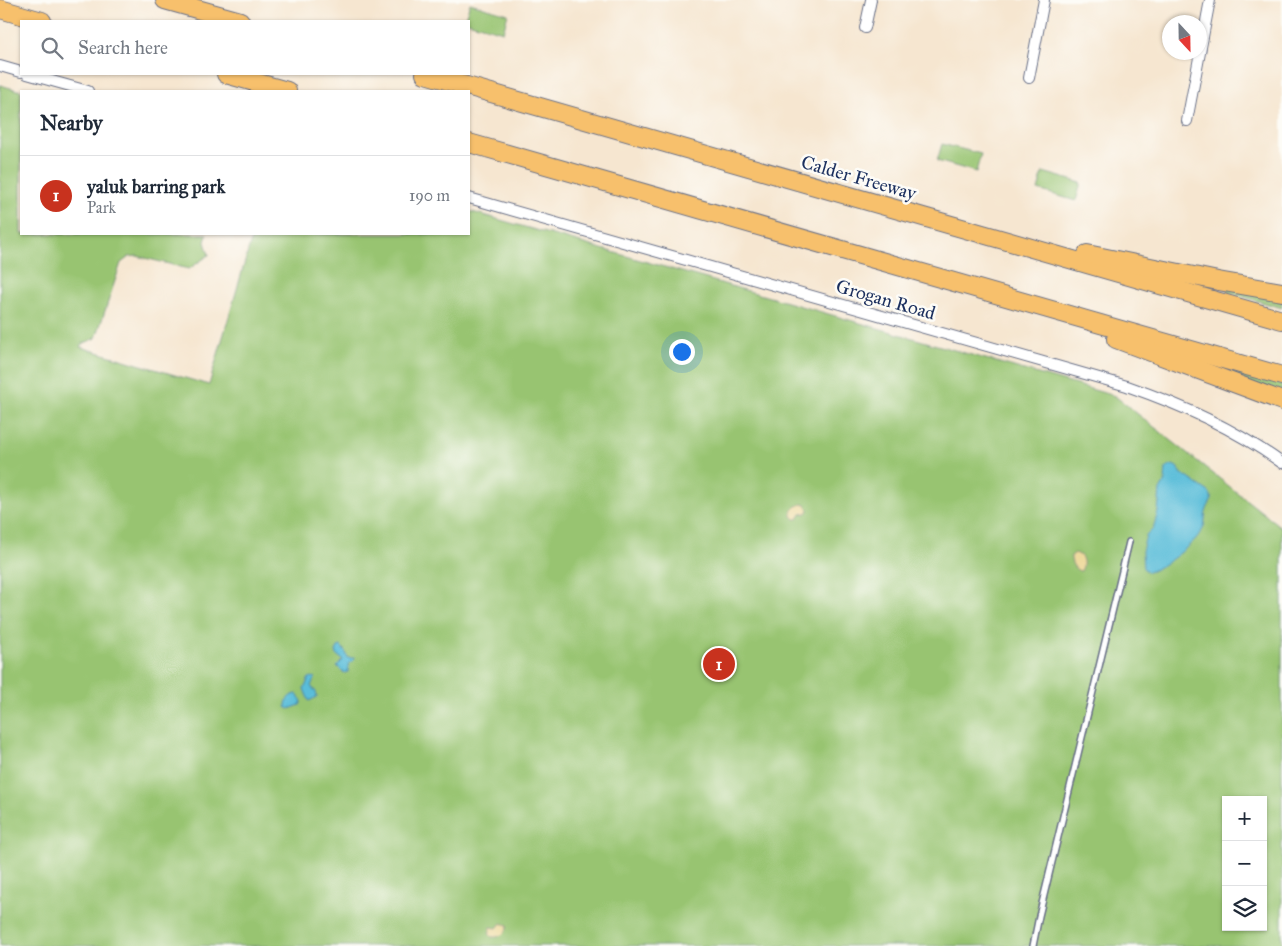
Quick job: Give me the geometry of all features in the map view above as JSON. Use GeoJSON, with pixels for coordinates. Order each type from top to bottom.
{"type":"FeatureCollection","features":[{"type":"Feature","properties":{"kind":"highway"},"geometry":{"type":"LineString","coordinates":[[165,0],[236,20]]}},
{"type":"Feature","properties":{"kind":"highway"},"geometry":{"type":"LineString","coordinates":[[0,9],[38,20]]}},
{"type":"Feature","properties":{"kind":"highway"},"geometry":{"type":"LineString","coordinates":[[230,75],[283,90]]}},
{"type":"Feature","properties":{"kind":"highway","name":"Calder Freeway"},"geometry":{"type":"LineString","coordinates":[[428,75],[1282,320]]}},
{"type":"Feature","properties":{"kind":"highway"},"geometry":{"type":"LineString","coordinates":[[470,143],[1282,376]]}},
{"type":"Feature","properties":{"kind":"highway"},"geometry":{"type":"LineString","coordinates":[[666,199],[1106,336],[1282,401]]}},
{"type":"Feature","properties":{"kind":"highway"},"geometry":{"type":"LineString","coordinates":[[935,221],[1218,281],[1282,292]]}},
{"type":"Feature","properties":{"kind":"street"},"geometry":{"type":"LineString","coordinates":[[865,28],[871,0]]}},
{"type":"Feature","properties":{"kind":"street"},"geometry":{"type":"LineString","coordinates":[[1029,78],[1044,0]]}},
{"type":"Feature","properties":{"kind":"street"},"geometry":{"type":"LineString","coordinates":[[1187,121],[1210,0]]}},
{"type":"Feature","properties":{"kind":"street"},"geometry":{"type":"LineString","coordinates":[[0,66],[20,72]]}},
{"type":"Feature","properties":{"kind":"street"},"geometry":{"type":"LineString","coordinates":[[31,75],[84,90]]}},
{"type":"Feature","properties":{"kind":"street","name":"Grogan Road"},"geometry":{"type":"LineString","coordinates":[[470,198],[1127,386],[1174,403],[1212,420],[1247,439],[1282,463]]}},
{"type":"Feature","properties":{"kind":"lane"},"geometry":{"type":"LineString","coordinates":[[1033,946],[1129,542]]}},
{"type":"Feature","properties":{"kind":"green space"},"geometry":{"type":"Polygon","coordinates":[[[470,3],[508,14],[503,32],[470,23],[470,20],[464,20],[470,3]]]}},
{"type":"Feature","properties":{"kind":"green space"},"geometry":{"type":"Polygon","coordinates":[[[0,85],[20,91],[20,235],[207,235],[205,242],[209,255],[189,269],[137,256],[129,257],[121,263],[96,338],[82,344],[80,347],[209,385],[253,235],[470,235],[470,211],[1115,396],[1282,528],[1282,946],[0,946],[0,85]]]}},
{"type":"Feature","properties":{"kind":"green space"},"geometry":{"type":"Polygon","coordinates":[[[942,144],[981,154],[976,172],[937,161],[942,144]]]}},
{"type":"Feature","properties":{"kind":"green space"},"geometry":{"type":"Polygon","coordinates":[[[1043,172],[1081,183],[1076,201],[1038,190],[1043,172]]]}},
{"type":"Feature","properties":{"kind":"green space"},"geometry":{"type":"Polygon","coordinates":[[[1227,287],[1282,297],[1282,308],[1227,292],[1227,287]]]}},
{"type":"Feature","properties":{"kind":"green space"},"geometry":{"type":"Polygon","coordinates":[[[1186,357],[1282,384],[1282,396],[1186,357]]]}},
{"type":"Feature","properties":{"kind":"sand"},"geometry":{"type":"Polygon","coordinates":[[[802,504],[806,505],[809,510],[807,513],[801,514],[798,519],[795,519],[792,516],[792,511],[802,504]]]}},
{"type":"Feature","properties":{"kind":"sand"},"geometry":{"type":"Polygon","coordinates":[[[1075,553],[1083,560],[1081,571],[1073,566],[1071,561],[1071,556],[1075,553]]]}},
{"type":"Feature","properties":{"kind":"sand"},"geometry":{"type":"Polygon","coordinates":[[[501,923],[508,925],[505,933],[492,937],[489,934],[491,927],[497,928],[501,923]]]}},
{"type":"Feature","properties":{"kind":"water"},"geometry":{"type":"Polygon","coordinates":[[[1173,465],[1181,473],[1209,492],[1211,501],[1206,511],[1204,527],[1194,541],[1170,561],[1148,572],[1143,568],[1142,551],[1146,536],[1153,529],[1158,512],[1160,490],[1165,481],[1166,468],[1173,465]]]}},
{"type":"Feature","properties":{"kind":"water"},"geometry":{"type":"Polygon","coordinates":[[[341,646],[348,658],[355,658],[349,663],[348,672],[344,673],[337,666],[343,660],[337,655],[336,651],[341,646]]]}},
{"type":"Feature","properties":{"kind":"water"},"geometry":{"type":"Polygon","coordinates":[[[309,678],[315,678],[311,686],[316,692],[317,697],[309,701],[304,689],[309,678]]]}},
{"type":"Feature","properties":{"kind":"water"},"geometry":{"type":"Polygon","coordinates":[[[297,694],[302,701],[300,705],[289,709],[286,707],[288,698],[297,694]]]}},
{"type":"Feature","properties":{"kind":"place","name":"yaluk barring park"},"geometry":{"type":"Point","coordinates":[719,664]}}]}
